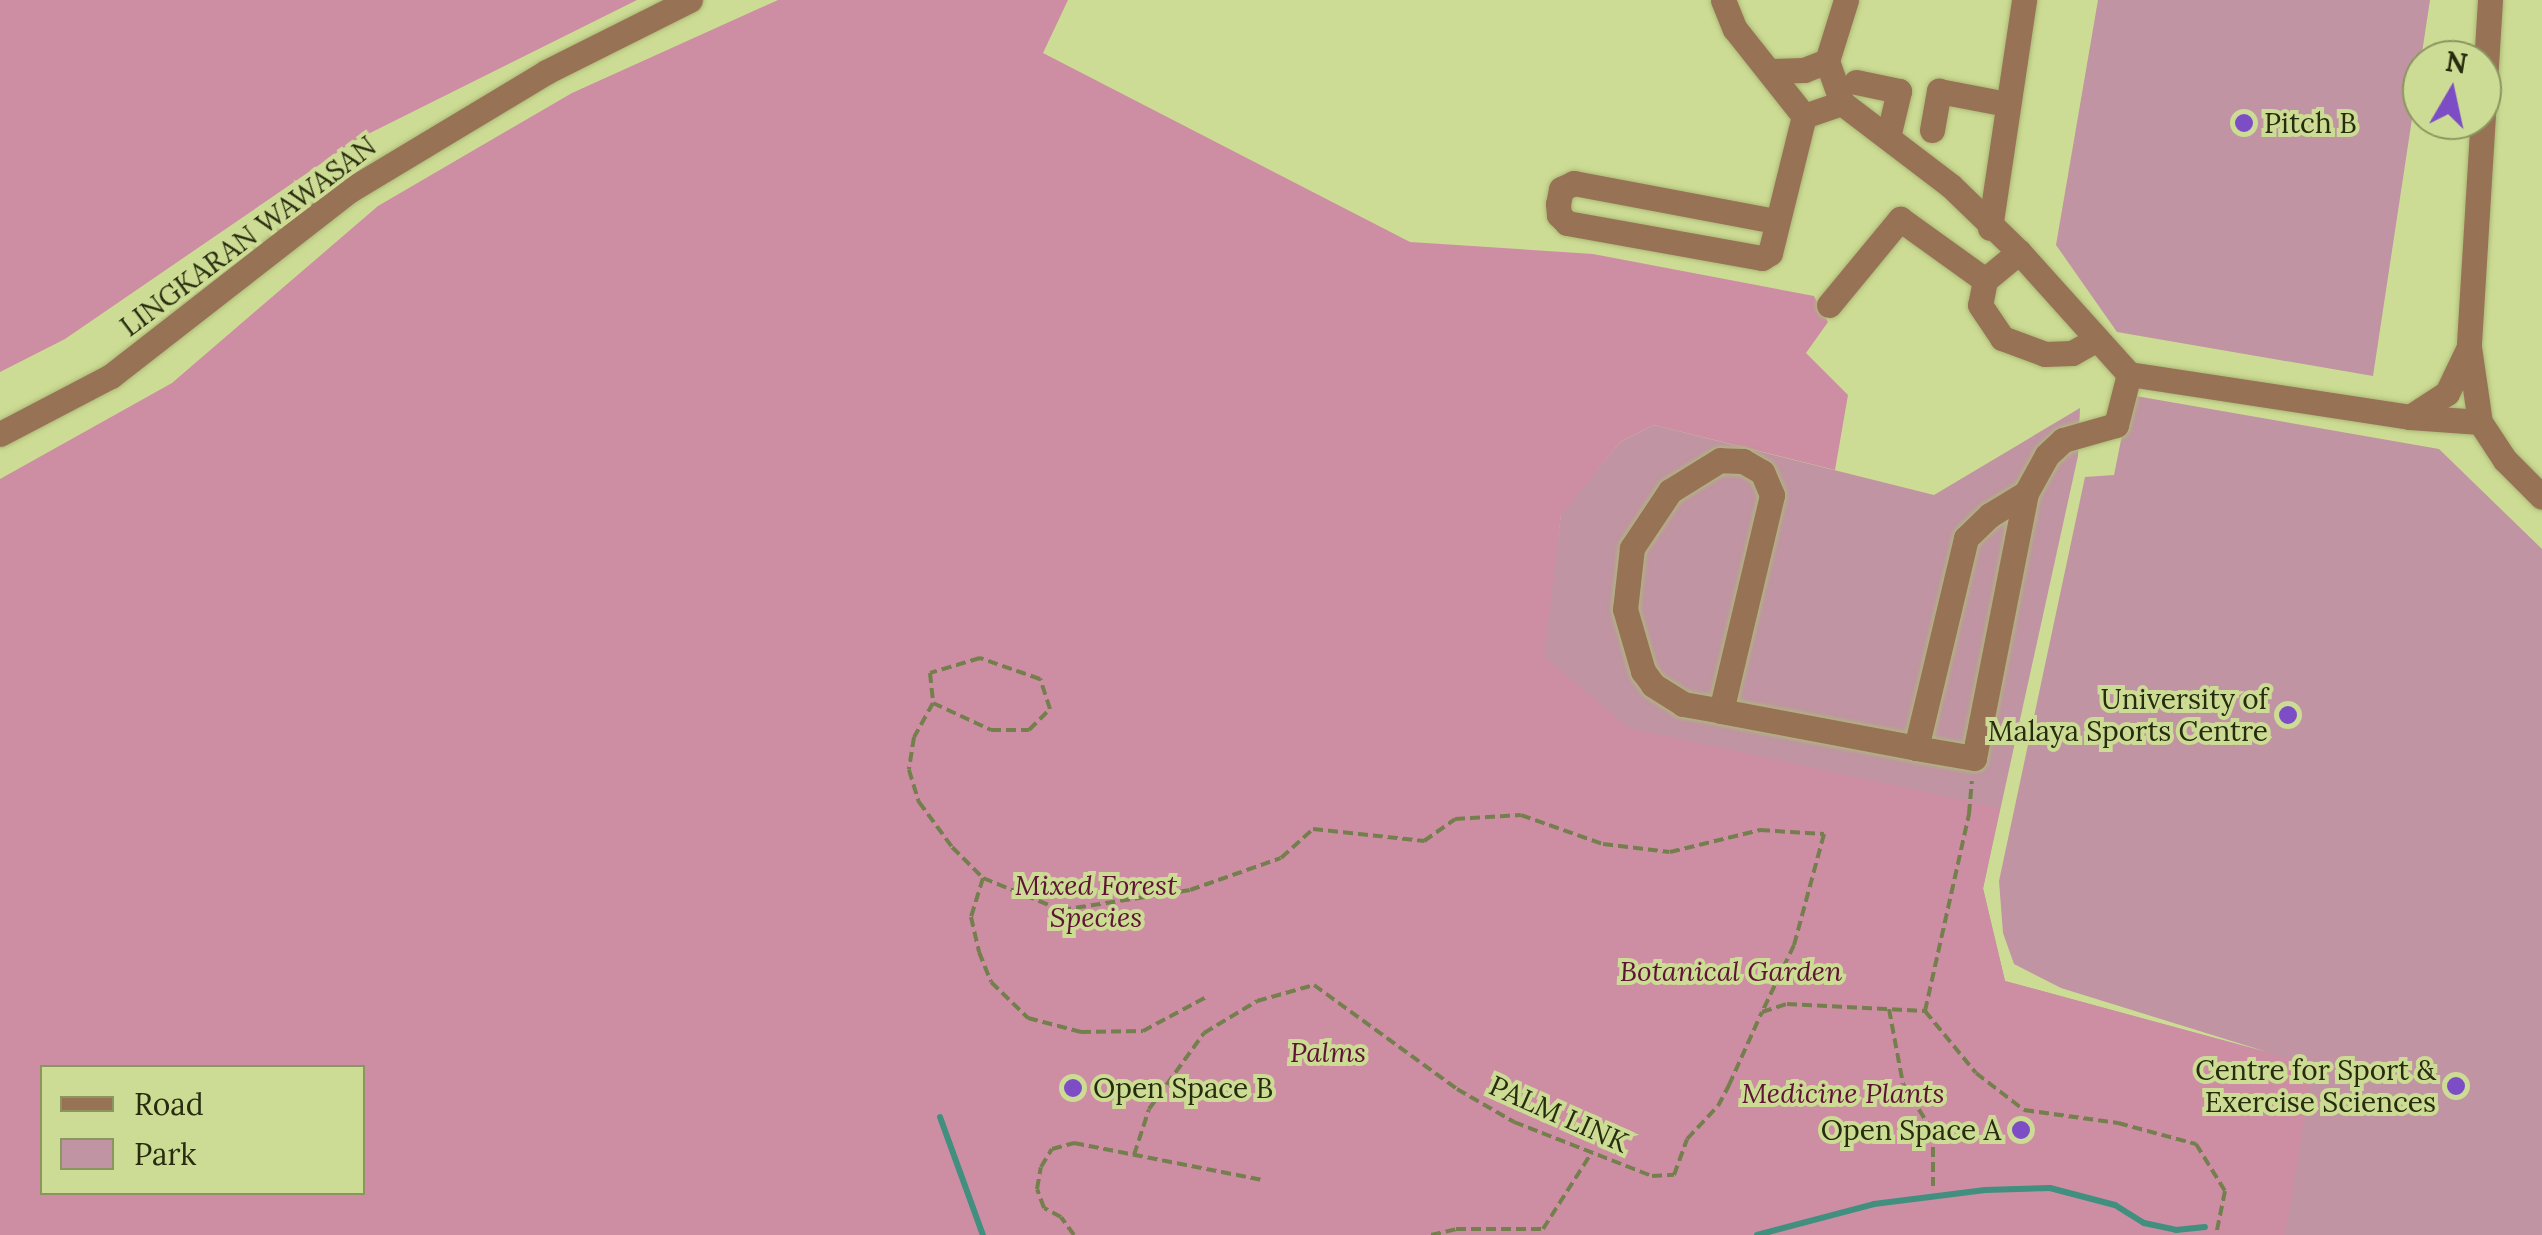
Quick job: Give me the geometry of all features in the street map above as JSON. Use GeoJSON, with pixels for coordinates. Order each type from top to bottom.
{"type":"FeatureCollection","features":[{"type":"Feature","properties":{"kind":"street","name":"LINGKARAN WAWASAN"},"geometry":{"type":"LineString","coordinates":[[0,434],[111,376],[350,190],[546,72],[690,0]]}},
{"type":"Feature","properties":{"kind":"street"},"geometry":{"type":"LineString","coordinates":[[1723,0],[1735,30],[1804,116]]}},
{"type":"Feature","properties":{"kind":"street"},"geometry":{"type":"LineString","coordinates":[[1846,0],[1828,61],[1849,93],[1888,137],[1951,186],[2019,252],[2129,374],[2410,417],[2480,422]]}},
{"type":"Feature","properties":{"kind":"street"},"geometry":{"type":"LineString","coordinates":[[1990,228],[2024,0]]}},
{"type":"Feature","properties":{"kind":"street"},"geometry":{"type":"LineString","coordinates":[[2494,1],[2469,348],[2480,422],[2505,460],[2542,497]]}},
{"type":"Feature","properties":{"kind":"street"},"geometry":{"type":"LineString","coordinates":[[1772,72],[1804,70],[1828,61]]}},
{"type":"Feature","properties":{"kind":"street"},"geometry":{"type":"LineString","coordinates":[[1775,221],[1574,183],[1561,190],[1558,204],[1559,214],[1567,223],[1754,259],[1770,254],[1775,221],[1804,116],[1849,93],[1898,91],[1888,137]]}},
{"type":"Feature","properties":{"kind":"street"},"geometry":{"type":"LineString","coordinates":[[1932,130],[1939,91],[2007,104]]}},
{"type":"Feature","properties":{"kind":"street"},"geometry":{"type":"LineString","coordinates":[[1951,186],[1987,181],[2002,164]]}},
{"type":"Feature","properties":{"kind":"street"},"geometry":{"type":"LineString","coordinates":[[1829,305],[1900,219],[1984,280]]}},
{"type":"Feature","properties":{"kind":"street"},"geometry":{"type":"LineString","coordinates":[[2019,252],[1984,280],[1980,305],[2002,338],[2045,354],[2072,353],[2096,340]]}},
{"type":"Feature","properties":{"kind":"street"},"geometry":{"type":"LineString","coordinates":[[2410,417],[2447,392],[2469,348]]}},
{"type":"Feature","properties":{"kind":"street"},"geometry":{"type":"LineString","coordinates":[[1721,711],[1772,495],[1762,472],[1743,462],[1720,460],[1670,491],[1643,525],[1632,548],[1625,609],[1643,671],[1653,686],[1683,704],[1974,758],[2026,493],[2047,455],[2062,440],[2116,425],[2129,374]]}},
{"type":"Feature","properties":{"kind":"street"},"geometry":{"type":"LineString","coordinates":[[2410,417],[2505,460]]}},
{"type":"Feature","properties":{"kind":"street"},"geometry":{"type":"LineString","coordinates":[[1916,748],[1966,538],[1990,515],[2026,493]]}},
{"type":"Feature","properties":{"kind":"path"},"geometry":{"type":"LineString","coordinates":[[933,703],[991,730],[1029,730],[1050,709],[1040,680],[980,658],[930,673],[933,703],[914,737],[909,770],[919,802],[952,847],[983,878],[1061,910],[1190,890],[1282,858],[1312,828],[1424,841],[1455,819],[1521,815],[1603,844],[1670,852],[1760,830],[1824,834],[1794,944],[1762,1012]]}},
{"type":"Feature","properties":{"kind":"path"},"geometry":{"type":"LineString","coordinates":[[1925,1011],[1969,814],[1974,758]]}},
{"type":"Feature","properties":{"kind":"path"},"geometry":{"type":"LineString","coordinates":[[983,878],[971,917],[979,952],[991,982],[1028,1018],[1081,1032],[1143,1031],[1208,996]]}},
{"type":"Feature","properties":{"kind":"path","name":"PALM LINK"},"geometry":{"type":"LineString","coordinates":[[1134,1155],[1149,1109],[1204,1032],[1258,1001],[1314,985],[1456,1089],[1514,1122],[1652,1176],[1674,1175],[1687,1139],[1724,1095],[1762,1012]]}},
{"type":"Feature","properties":{"kind":"path"},"geometry":{"type":"LineString","coordinates":[[1762,1012],[1788,1004],[1925,1011],[1976,1072],[2024,1110],[2118,1123],[2196,1144],[2225,1192],[2216,1235]]}},
{"type":"Feature","properties":{"kind":"path"},"geometry":{"type":"LineString","coordinates":[[1889,1009],[1903,1084],[1932,1132],[1932,1186]]}},
{"type":"Feature","properties":{"kind":"path"},"geometry":{"type":"LineString","coordinates":[[1074,1235],[1061,1217],[1044,1208],[1037,1189],[1041,1167],[1052,1149],[1074,1144],[1262,1180]]}},
{"type":"Feature","properties":{"kind":"path"},"geometry":{"type":"LineString","coordinates":[[1430,1235],[1543,1229],[1592,1152]]}},
{"type":"Feature","properties":{"kind":"green space"},"geometry":{"type":"Polygon","coordinates":[[[0,0],[637,0],[354,141],[65,339],[0,372],[0,0]]]}},
{"type":"Feature","properties":{"kind":"green space"},"geometry":{"type":"Polygon","coordinates":[[[778,0],[1068,0],[1043,53],[1410,242],[1593,254],[1814,296],[1828,322],[1806,353],[1848,395],[1835,470],[1654,425],[1620,442],[1561,515],[1544,657],[1629,728],[2000,808],[1983,889],[2005,981],[2313,1065],[2285,1235],[0,1235],[0,479],[172,383],[378,206],[572,93],[778,0]]]}},
{"type":"Feature","properties":{"kind":"green space","name":"Pitch B"},"geometry":{"type":"Polygon","coordinates":[[[2098,0],[2430,0],[2424,40],[2402,40],[2402,140],[2409,140],[2373,376],[2117,332],[2056,245],[2098,0]]]}},
{"type":"Feature","properties":{"kind":"green space","name":"Botanical Garden"},"geometry":{"type":"Polygon","coordinates":[[[2130,395],[2439,449],[2542,549],[2542,1235],[953,1235],[1626,728],[1543,657],[1561,514],[1620,442],[1654,425],[1934,495],[2080,408],[2078,456],[1983,888],[2005,981],[2267,1052],[2061,988],[2014,964],[2003,933],[1999,881],[2085,477],[2114,475],[2130,395]]]}},
{"type":"Feature","properties":{"kind":"waterway"},"geometry":{"type":"LineString","coordinates":[[940,1117],[983,1235]]}},
{"type":"Feature","properties":{"kind":"waterway"},"geometry":{"type":"LineString","coordinates":[[1757,1235],[1874,1204],[1985,1190],[2050,1188],[2115,1205],[2144,1223],[2176,1230],[2205,1227]]}},
{"type":"Feature","properties":{"kind":"place","name":"Pitch B"},"geometry":{"type":"Point","coordinates":[2244,123]}},
{"type":"Feature","properties":{"kind":"place","name":"University of Malaya Sports Centre"},"geometry":{"type":"Point","coordinates":[2288,715]}},
{"type":"Feature","properties":{"kind":"place","name":"Centre for Sport & Exercise Sciences"},"geometry":{"type":"Point","coordinates":[2456,1086]}},
{"type":"Feature","properties":{"kind":"place","name":"Open Space B"},"geometry":{"type":"Point","coordinates":[1073,1088]}},
{"type":"Feature","properties":{"kind":"place","name":"Open Space A"},"geometry":{"type":"Point","coordinates":[2021,1130]}},
{"type":"Feature","properties":{"kind":"park label","name":"Mixed Forest Species"},"geometry":{"type":"Point","coordinates":[1096,901]}},
{"type":"Feature","properties":{"kind":"park label","name":"Palms"},"geometry":{"type":"Point","coordinates":[1328,1052]}},
{"type":"Feature","properties":{"kind":"park label","name":"Medicine Plants"},"geometry":{"type":"Point","coordinates":[1843,1093]}}]}
